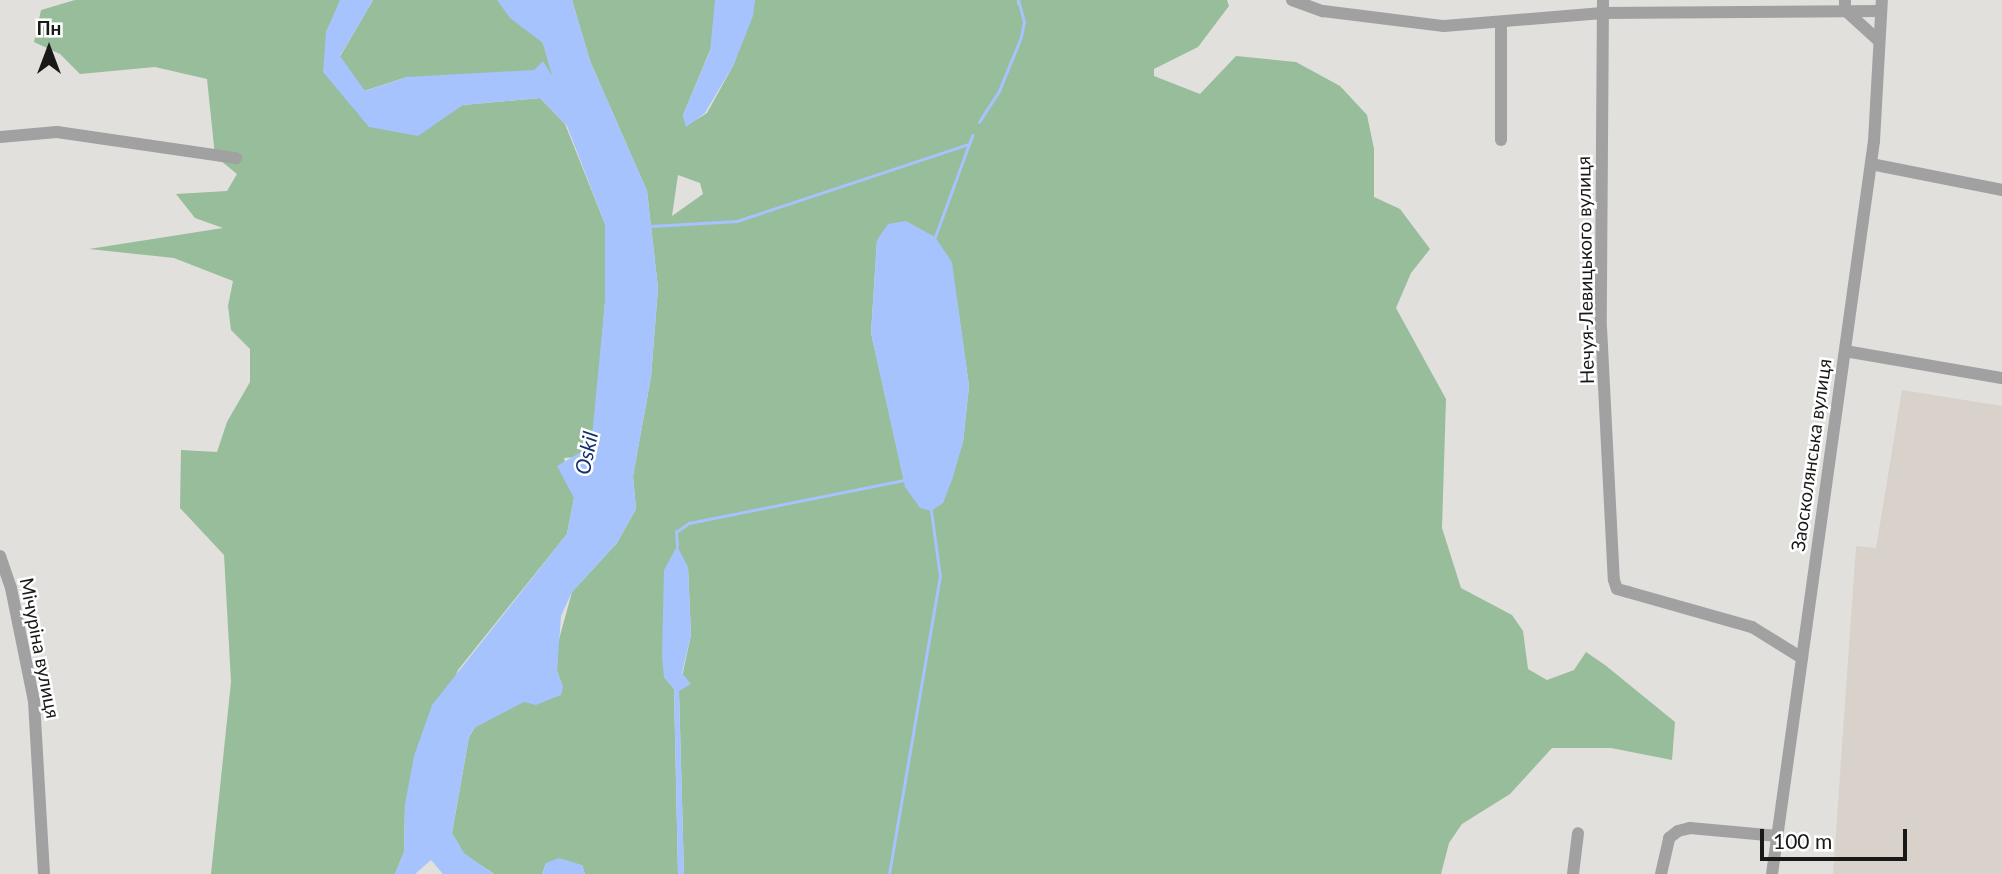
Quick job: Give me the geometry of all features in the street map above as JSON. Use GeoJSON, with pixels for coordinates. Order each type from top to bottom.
{"type":"FeatureCollection","features":[{"type":"Feature","properties":{"kind":"street"},"geometry":{"type":"LineString","coordinates":[[1293,0],[1322,11],[1408,24],[1501,22],[1603,6],[1881,6]]}},
{"type":"Feature","properties":{"kind":"street"},"geometry":{"type":"LineString","coordinates":[[1845,5],[1879,41]]}},
{"type":"Feature","properties":{"kind":"street","name":"Нечуя-Левицького вулиця"},"geometry":{"type":"LineString","coordinates":[[1603,6],[1601,327],[1614,580],[1617,589],[1752,627],[1802,659]]}},
{"type":"Feature","properties":{"kind":"street","name":"Заосколянська вулиця"},"geometry":{"type":"LineString","coordinates":[[1772,874],[1871,164],[1881,6]]}},
{"type":"Feature","properties":{"kind":"street"},"geometry":{"type":"LineString","coordinates":[[1501,22],[1501,140]]}},
{"type":"Feature","properties":{"kind":"street"},"geometry":{"type":"LineString","coordinates":[[0,137],[57,132],[236,158]]}},
{"type":"Feature","properties":{"kind":"street"},"geometry":{"type":"LineString","coordinates":[[1871,164],[2002,190]]}},
{"type":"Feature","properties":{"kind":"street"},"geometry":{"type":"LineString","coordinates":[[1845,351],[2002,378]]}},
{"type":"Feature","properties":{"kind":"street","name":"Мічуріна вулиця"},"geometry":{"type":"LineString","coordinates":[[0,556],[11,588],[34,701],[44,874]]}},
{"type":"Feature","properties":{"kind":"street"},"geometry":{"type":"LineString","coordinates":[[1661,874],[1669,838],[1678,831],[1690,828],[1778,836]]}},
{"type":"Feature","properties":{"kind":"street"},"geometry":{"type":"LineString","coordinates":[[1573,874],[1578,833]]}},
{"type":"Feature","properties":{"kind":"shaded area"},"geometry":{"type":"Polygon","coordinates":[[[1902,390],[2002,406],[2002,874],[1833,874],[1856,546],[1876,548],[1902,390]]]}},
{"type":"Feature","properties":{"kind":"green space"},"geometry":{"type":"Polygon","coordinates":[[[75,0],[342,0],[326,32],[369,127],[463,105],[540,98],[565,124],[605,224],[605,302],[595,422],[591,447],[577,457],[564,458],[574,498],[567,534],[458,670],[405,804],[404,852],[395,874],[211,874],[231,682],[224,555],[180,508],[181,450],[217,452],[227,422],[250,382],[250,349],[231,330],[228,306],[233,281],[174,258],[89,249],[223,228],[195,218],[176,194],[227,191],[237,174],[215,156],[207,79],[155,67],[80,74],[60,54],[34,42],[41,10],[75,0]]]}},
{"type":"Feature","properties":{"kind":"green space"},"geometry":{"type":"Polygon","coordinates":[[[373,0],[501,0],[543,43],[554,80],[535,73],[427,82],[407,77],[364,91],[338,60],[373,0]]]}},
{"type":"Feature","properties":{"kind":"green space"},"geometry":{"type":"Polygon","coordinates":[[[572,0],[715,0],[716,36],[683,115],[686,126],[707,113],[734,64],[755,0],[1017,0],[1017,6],[1018,0],[1227,0],[1229,6],[1198,47],[1154,69],[1154,76],[1200,94],[1236,56],[1296,62],[1340,86],[1367,115],[1374,149],[1374,197],[1400,209],[1430,249],[1411,273],[1396,308],[1446,399],[1442,528],[1461,588],[1512,615],[1523,631],[1528,669],[1547,680],[1574,670],[1586,652],[1675,722],[1672,760],[1611,748],[1552,748],[1510,794],[1462,824],[1449,843],[1441,874],[684,874],[679,691],[691,635],[688,567],[664,677],[674,689],[678,874],[585,874],[582,865],[546,863],[542,874],[494,874],[464,854],[452,833],[469,737],[491,701],[563,687],[557,671],[558,643],[572,592],[617,543],[636,509],[633,476],[651,377],[658,288],[647,191],[590,61],[572,0]],[[678,175],[672,216],[703,194],[700,183],[678,175]],[[877,240],[871,333],[904,480],[943,502],[963,442],[969,386],[957,301],[877,240]]]}},
{"type":"Feature","properties":{"kind":"water","name":"Oskil"},"geometry":{"type":"Polygon","coordinates":[[[340,0],[373,0],[340,56],[365,91],[407,77],[534,70],[543,61],[552,76],[543,43],[510,18],[497,0],[572,0],[590,61],[647,191],[658,288],[651,377],[633,476],[636,509],[617,543],[572,592],[561,616],[557,671],[563,687],[561,695],[536,705],[524,702],[474,728],[469,737],[452,833],[464,853],[493,874],[443,874],[431,860],[415,874],[395,874],[404,852],[405,804],[414,756],[432,705],[567,534],[574,498],[557,466],[591,446],[605,302],[605,224],[567,126],[540,98],[463,105],[418,136],[369,127],[323,72],[326,32],[340,0]]]}},
{"type":"Feature","properties":{"kind":"water"},"geometry":{"type":"Polygon","coordinates":[[[715,0],[755,0],[753,16],[734,64],[705,113],[686,127],[683,115],[710,51],[715,0]]]}},
{"type":"Feature","properties":{"kind":"water"},"geometry":{"type":"Polygon","coordinates":[[[906,221],[935,237],[952,262],[969,386],[963,442],[952,480],[943,503],[931,511],[920,508],[905,487],[871,333],[877,240],[888,224],[906,221]]]}},
{"type":"Feature","properties":{"kind":"water"},"geometry":{"type":"Polygon","coordinates":[[[677,546],[688,567],[691,635],[682,673],[691,684],[679,691],[684,874],[678,874],[674,689],[664,677],[662,656],[664,570],[677,546]]]}},
{"type":"Feature","properties":{"kind":"water"},"geometry":{"type":"Polygon","coordinates":[[[559,858],[582,865],[585,874],[542,874],[546,863],[559,858]]]}},
{"type":"Feature","properties":{"kind":"waterway"},"geometry":{"type":"LineString","coordinates":[[979,122],[999,91],[1021,37],[1024,22],[1018,0]]}},
{"type":"Feature","properties":{"kind":"waterway"},"geometry":{"type":"LineString","coordinates":[[935,237],[972,136]]}},
{"type":"Feature","properties":{"kind":"waterway"},"geometry":{"type":"LineString","coordinates":[[651,226],[737,221],[969,144]]}},
{"type":"Feature","properties":{"kind":"waterway"},"geometry":{"type":"LineString","coordinates":[[677,546],[676,532],[689,523],[904,480]]}},
{"type":"Feature","properties":{"kind":"waterway"},"geometry":{"type":"LineString","coordinates":[[889,874],[940,577],[931,511]]}}]}
